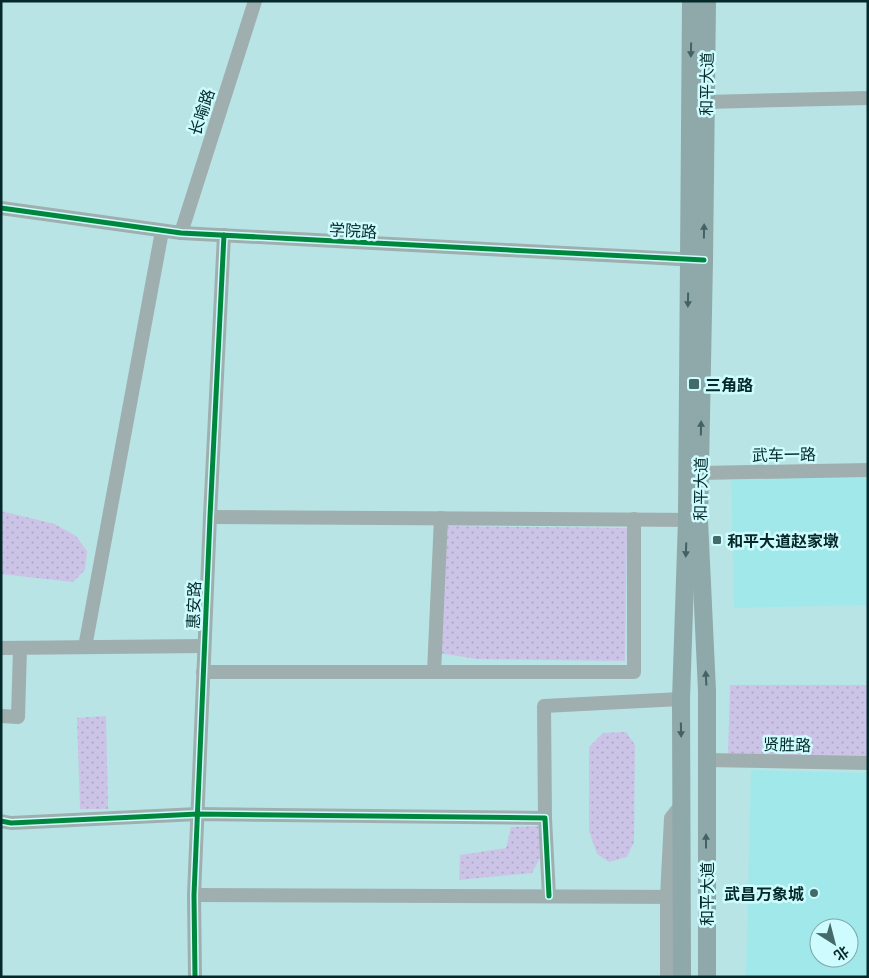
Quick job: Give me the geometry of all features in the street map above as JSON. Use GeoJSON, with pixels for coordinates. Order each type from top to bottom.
{"type":"FeatureCollection","features":[{"type":"Feature","properties":{"kind":"main road","name":"和平大道"},"geometry":{"type":"LineString","coordinates":[[691,1],[700,474],[693,520],[707,691],[707,977]]}},
{"type":"Feature","properties":{"kind":"main road","name":"和平大道"},"geometry":{"type":"LineString","coordinates":[[682,977],[675,897],[682,804],[681,699],[693,520],[696,260],[706,102],[707,1]]}},
{"type":"Feature","properties":{"kind":"street","name":"长喻路"},"geometry":{"type":"LineString","coordinates":[[181,233],[255,1]]}},
{"type":"Feature","properties":{"kind":"street"},"geometry":{"type":"LineString","coordinates":[[706,102],[868,98]]}},
{"type":"Feature","properties":{"kind":"street","name":"学院路"},"geometry":{"type":"LineString","coordinates":[[1,208],[181,233],[696,260]]}},
{"type":"Feature","properties":{"kind":"street"},"geometry":{"type":"LineString","coordinates":[[85,647],[162,231]]}},
{"type":"Feature","properties":{"kind":"street","name":"惠安路"},"geometry":{"type":"LineString","coordinates":[[195,977],[194,895],[224,235]]}},
{"type":"Feature","properties":{"kind":"street","name":"武车一路"},"geometry":{"type":"LineString","coordinates":[[700,474],[868,470]]}},
{"type":"Feature","properties":{"kind":"street"},"geometry":{"type":"LineString","coordinates":[[210,517],[693,520]]}},
{"type":"Feature","properties":{"kind":"street"},"geometry":{"type":"LineString","coordinates":[[434,672],[441,518]]}},
{"type":"Feature","properties":{"kind":"street"},"geometry":{"type":"LineString","coordinates":[[203,672],[634,672],[634,519]]}},
{"type":"Feature","properties":{"kind":"street"},"geometry":{"type":"LineString","coordinates":[[1,648],[204,646]]}},
{"type":"Feature","properties":{"kind":"street"},"geometry":{"type":"LineString","coordinates":[[1,716],[18,717],[20,648]]}},
{"type":"Feature","properties":{"kind":"street"},"geometry":{"type":"LineString","coordinates":[[549,896],[545,818],[544,706],[681,699]]}},
{"type":"Feature","properties":{"kind":"street","name":"贤胜路"},"geometry":{"type":"LineString","coordinates":[[706,760],[868,763]]}},
{"type":"Feature","properties":{"kind":"street"},"geometry":{"type":"LineString","coordinates":[[1,821],[11,823],[198,814],[545,818]]}},
{"type":"Feature","properties":{"kind":"street"},"geometry":{"type":"LineString","coordinates":[[194,895],[675,897],[667,977]]}},
{"type":"Feature","properties":{"kind":"shaded area"},"geometry":{"type":"Polygon","coordinates":[[[868,476],[868,605],[734,608],[731,480],[868,476]]]}},
{"type":"Feature","properties":{"kind":"shaded area"},"geometry":{"type":"Polygon","coordinates":[[[1,511],[55,524],[76,536],[87,551],[85,570],[73,582],[1,574],[1,511]]]}},
{"type":"Feature","properties":{"kind":"shaded area"},"geometry":{"type":"Polygon","coordinates":[[[445,526],[627,528],[625,661],[477,659],[438,653],[445,526]]]}},
{"type":"Feature","properties":{"kind":"shaded area"},"geometry":{"type":"Polygon","coordinates":[[[730,685],[868,685],[868,756],[728,755],[730,685]]]}},
{"type":"Feature","properties":{"kind":"shaded area"},"geometry":{"type":"Polygon","coordinates":[[[106,716],[108,809],[80,809],[77,718],[106,716]]]}},
{"type":"Feature","properties":{"kind":"shaded area"},"geometry":{"type":"Polygon","coordinates":[[[626,732],[635,745],[634,842],[627,857],[609,862],[597,854],[589,831],[589,747],[603,733],[626,732]]]}},
{"type":"Feature","properties":{"kind":"shaded area","name":"武昌万象城"},"geometry":{"type":"Polygon","coordinates":[[[751,770],[868,773],[868,977],[746,977],[751,770]]]}},
{"type":"Feature","properties":{"kind":"shaded area"},"geometry":{"type":"Polygon","coordinates":[[[538,826],[541,856],[532,873],[459,880],[460,855],[506,848],[511,827],[538,826]]]}},
{"type":"Feature","properties":{"kind":"cycle path"},"geometry":{"type":"LineString","coordinates":[[1,208],[181,233],[704,260]]}},
{"type":"Feature","properties":{"kind":"cycle path"},"geometry":{"type":"LineString","coordinates":[[195,977],[194,895],[224,235]]}},
{"type":"Feature","properties":{"kind":"cycle path"},"geometry":{"type":"LineString","coordinates":[[1,821],[11,823],[198,814],[545,818],[549,896]]}},
{"type":"Feature","properties":{"kind":"place","name":"三角路"},"geometry":{"type":"Point","coordinates":[694,384]}},
{"type":"Feature","properties":{"kind":"place","name":"和平大道赵家墩"},"geometry":{"type":"Point","coordinates":[717,540]}},
{"type":"Feature","properties":{"kind":"place","name":"武昌万象城"},"geometry":{"type":"Point","coordinates":[814,893]}}]}
